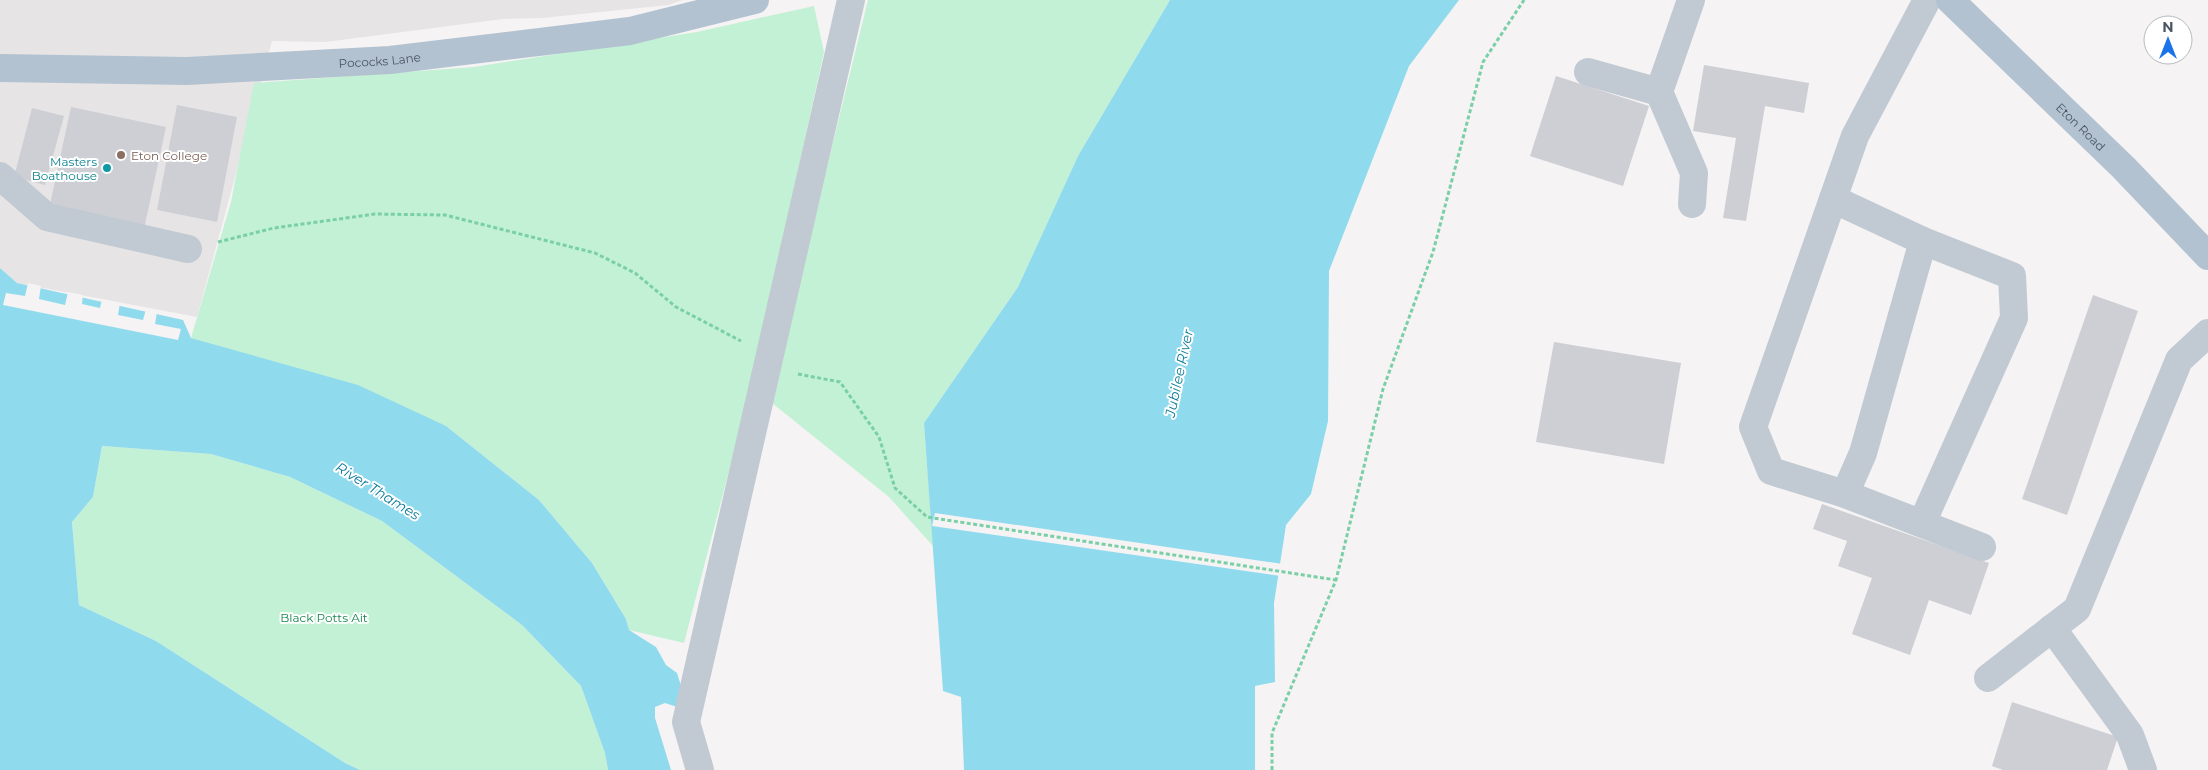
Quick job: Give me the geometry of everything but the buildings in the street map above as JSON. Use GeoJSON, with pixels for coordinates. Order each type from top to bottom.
{"type":"FeatureCollection","features":[{"type":"Feature","properties":{"kind":"main road","name":"Pococks Lane"},"geometry":{"type":"LineString","coordinates":[[0,68],[188,71],[390,60],[630,31],[755,0]]}},
{"type":"Feature","properties":{"kind":"main road","name":"Eton Road"},"geometry":{"type":"LineString","coordinates":[[1950,0],[2124,168],[2208,256]]}},
{"type":"Feature","properties":{"kind":"lane"},"geometry":{"type":"LineString","coordinates":[[700,770],[686,722],[851,0]]}},
{"type":"Feature","properties":{"kind":"lane"},"geometry":{"type":"LineString","coordinates":[[1691,0],[1659,92],[1694,173],[1692,204]]}},
{"type":"Feature","properties":{"kind":"lane"},"geometry":{"type":"LineString","coordinates":[[1927,0],[1855,136],[1753,427],[1771,471],[1845,494],[1982,547]]}},
{"type":"Feature","properties":{"kind":"lane"},"geometry":{"type":"LineString","coordinates":[[1588,72],[1659,92]]}},
{"type":"Feature","properties":{"kind":"lane"},"geometry":{"type":"LineString","coordinates":[[0,176],[47,217],[188,249]]}},
{"type":"Feature","properties":{"kind":"lane"},"geometry":{"type":"LineString","coordinates":[[1833,199],[1923,241],[2012,276],[2014,318],[1922,523]]}},
{"type":"Feature","properties":{"kind":"lane"},"geometry":{"type":"LineString","coordinates":[[1845,494],[1862,453],[1923,241]]}},
{"type":"Feature","properties":{"kind":"lane"},"geometry":{"type":"LineString","coordinates":[[1988,678],[2077,609],[2179,360],[2208,333]]}},
{"type":"Feature","properties":{"kind":"lane"},"geometry":{"type":"LineString","coordinates":[[2052,628],[2130,735],[2143,770]]}},
{"type":"Feature","properties":{"kind":"path"},"geometry":{"type":"LineString","coordinates":[[1272,770],[1272,733],[1336,580],[1383,389],[1433,252],[1483,62],[1524,0]]}},
{"type":"Feature","properties":{"kind":"path"},"geometry":{"type":"LineString","coordinates":[[188,249],[274,228],[375,214],[445,215],[595,252],[635,273],[676,306],[744,343],[767,368],[840,382],[879,437],[895,488],[927,517],[1336,580]]}},
{"type":"Feature","properties":{"kind":"shaded area","name":"Eton College"},"geometry":{"type":"Polygon","coordinates":[[[0,0],[683,0],[668,5],[542,18],[503,19],[325,42],[272,41],[197,317],[17,283],[0,268],[0,0]]]}},
{"type":"Feature","properties":{"kind":"green space"},"geometry":{"type":"Polygon","coordinates":[[[868,0],[1170,0],[1078,156],[1018,287],[924,423],[933,546],[889,497],[772,403],[812,228],[868,0]]]}},
{"type":"Feature","properties":{"kind":"green space"},"geometry":{"type":"Polygon","coordinates":[[[814,6],[824,52],[747,402],[684,643],[629,630],[626,619],[592,563],[539,500],[446,426],[191,338],[231,202],[254,83],[474,67],[697,32],[814,6]]]}},
{"type":"Feature","properties":{"kind":"green space","name":"Black Potts Ait"},"geometry":{"type":"Polygon","coordinates":[[[102,446],[211,454],[290,477],[382,521],[522,625],[581,686],[605,753],[608,770],[360,770],[345,763],[156,641],[79,605],[72,522],[93,497],[102,446]]]}},
{"type":"Feature","properties":{"kind":"water","name":"Jubilee River"},"geometry":{"type":"Polygon","coordinates":[[[1170,0],[1459,0],[1409,66],[1329,271],[1328,421],[1311,494],[1286,525],[1274,603],[1275,682],[1255,686],[1255,770],[964,770],[961,697],[943,691],[924,423],[1018,287],[1078,156],[1170,0]]]}},
{"type":"Feature","properties":{"kind":"water","name":"River Thames"},"geometry":{"type":"Polygon","coordinates":[[[0,268],[17,283],[183,320],[191,338],[358,385],[446,426],[539,500],[592,563],[626,619],[629,630],[656,647],[666,665],[677,673],[681,686],[680,708],[665,703],[655,707],[655,718],[671,770],[608,770],[605,753],[581,686],[522,625],[382,521],[290,477],[211,454],[102,446],[93,497],[72,522],[79,605],[156,641],[345,763],[360,770],[0,770],[0,268]]]}},
{"type":"Feature","properties":{"kind":"pier"},"geometry":{"type":"Polygon","coordinates":[[[28,283],[41,286],[39,299],[65,305],[68,292],[83,295],[82,304],[100,308],[102,299],[120,303],[118,315],[143,320],[146,309],[157,312],[155,324],[181,329],[178,340],[3,305],[6,293],[25,296],[28,283]]]}},
{"type":"Feature","properties":{"kind":"pier"},"geometry":{"type":"Polygon","coordinates":[[[935,513],[1283,564],[1281,576],[932,526],[935,513]]]}},
{"type":"Feature","properties":{"kind":"place","name":"Eton College"},"geometry":{"type":"Point","coordinates":[121,155]}},
{"type":"Feature","properties":{"kind":"place","name":"Masters Boathouse"},"geometry":{"type":"Point","coordinates":[107,168]}}]}
